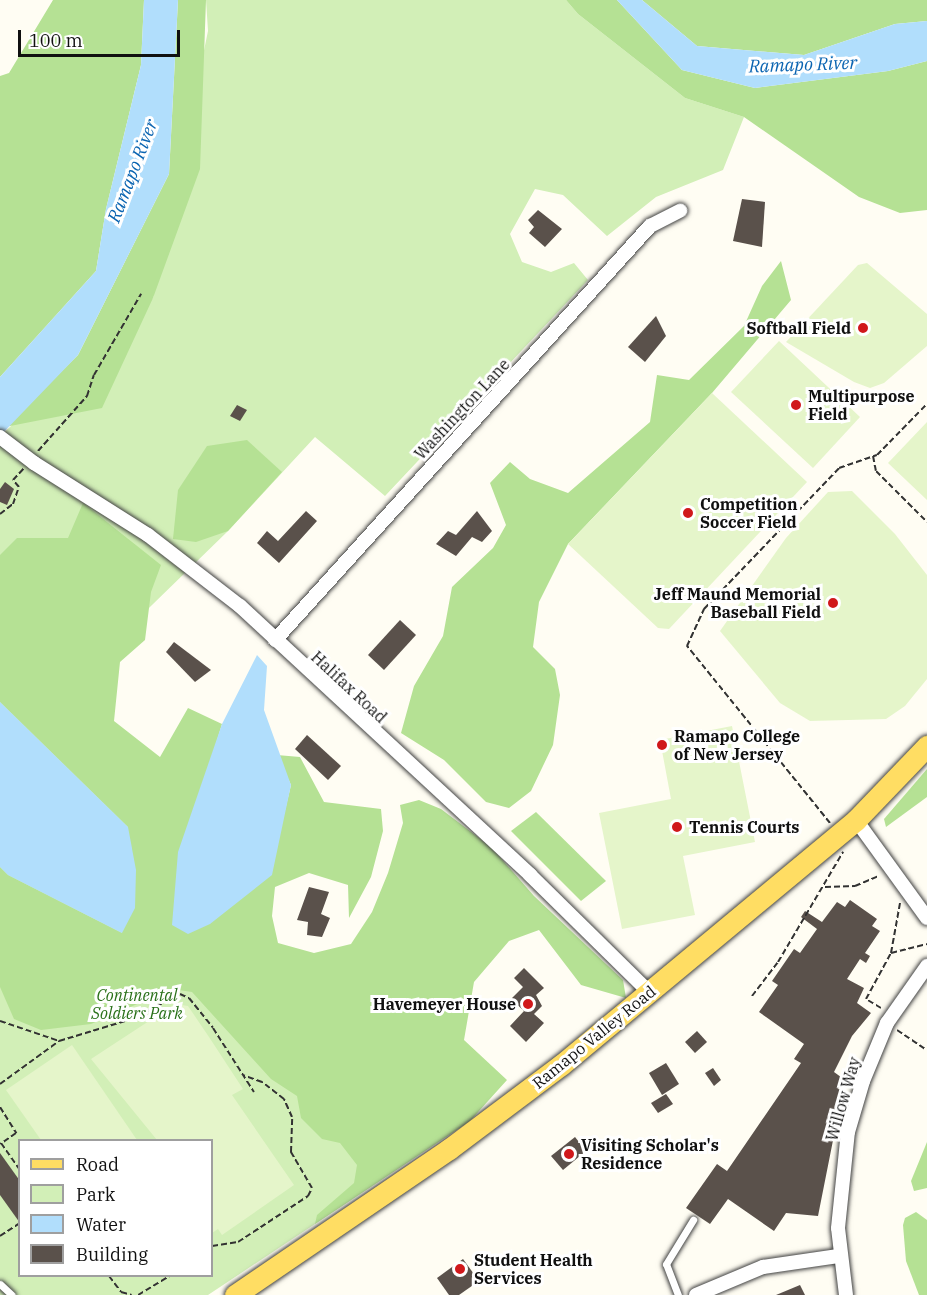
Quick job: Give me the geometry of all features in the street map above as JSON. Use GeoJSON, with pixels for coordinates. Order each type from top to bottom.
{"type":"FeatureCollection","features":[{"type":"Feature","properties":{"kind":"main road","name":"Ramapo Valley Road"},"geometry":{"type":"LineString","coordinates":[[235,1295],[449,1149],[544,1078],[650,993],[856,820],[927,746]]}},
{"type":"Feature","properties":{"kind":"street","name":"Washington Lane"},"geometry":{"type":"LineString","coordinates":[[275,640],[650,226],[680,211]]}},
{"type":"Feature","properties":{"kind":"street","name":"Halifax Road"},"geometry":{"type":"LineString","coordinates":[[2,438],[34,463],[148,535],[240,606],[530,875],[650,993]]}},
{"type":"Feature","properties":{"kind":"street"},"geometry":{"type":"LineString","coordinates":[[856,820],[927,918]]}},
{"type":"Feature","properties":{"kind":"street","name":"Willow Way"},"geometry":{"type":"LineString","coordinates":[[846,1295],[838,1256],[842,1166],[863,1081],[894,1010],[927,966]]}},
{"type":"Feature","properties":{"kind":"street"},"geometry":{"type":"LineString","coordinates":[[696,1295],[763,1267],[838,1256]]}},
{"type":"Feature","properties":{"kind":"lane"},"geometry":{"type":"LineString","coordinates":[[678,1295],[666,1264],[693,1221]]}},
{"type":"Feature","properties":{"kind":"lane"},"geometry":{"type":"LineString","coordinates":[[0,1284],[12,1295]]}},
{"type":"Feature","properties":{"kind":"path"},"geometry":{"type":"LineString","coordinates":[[0,514],[13,504],[19,487],[13,480],[34,463],[39,447],[87,396],[94,375],[141,294]]}},
{"type":"Feature","properties":{"kind":"path"},"geometry":{"type":"LineString","coordinates":[[831,825],[687,646],[704,609],[839,468],[873,456],[927,404]]}},
{"type":"Feature","properties":{"kind":"path"},"geometry":{"type":"LineString","coordinates":[[873,456],[876,471],[927,522]]}},
{"type":"Feature","properties":{"kind":"path"},"geometry":{"type":"LineString","coordinates":[[752,996],[825,887],[844,850]]}},
{"type":"Feature","properties":{"kind":"path"},"geometry":{"type":"LineString","coordinates":[[825,887],[855,886],[879,876]]}},
{"type":"Feature","properties":{"kind":"path"},"geometry":{"type":"LineString","coordinates":[[881,1008],[866,999],[891,953],[900,903]]}},
{"type":"Feature","properties":{"kind":"path"},"geometry":{"type":"LineString","coordinates":[[891,953],[927,944]]}},
{"type":"Feature","properties":{"kind":"path"},"geometry":{"type":"LineString","coordinates":[[0,1084],[59,1041],[132,1019],[180,994],[196,1006],[254,1092]]}},
{"type":"Feature","properties":{"kind":"path"},"geometry":{"type":"LineString","coordinates":[[0,1021],[59,1041]]}},
{"type":"Feature","properties":{"kind":"path"},"geometry":{"type":"LineString","coordinates":[[895,1028],[927,1050]]}},
{"type":"Feature","properties":{"kind":"path"},"geometry":{"type":"LineString","coordinates":[[213,1246],[238,1242],[309,1196],[312,1188],[291,1152],[292,1118],[284,1100],[262,1082],[243,1075]]}},
{"type":"Feature","properties":{"kind":"path"},"geometry":{"type":"LineString","coordinates":[[0,1107],[16,1132],[0,1144],[18,1167]]}},
{"type":"Feature","properties":{"kind":"path"},"geometry":{"type":"LineString","coordinates":[[0,1236],[18,1225]]}},
{"type":"Feature","properties":{"kind":"path"},"geometry":{"type":"LineString","coordinates":[[110,1277],[121,1292],[132,1295]]}},
{"type":"Feature","properties":{"kind":"path"},"geometry":{"type":"LineString","coordinates":[[138,1295],[168,1277]]}},
{"type":"Feature","properties":{"kind":"green space"},"geometry":{"type":"Polygon","coordinates":[[[53,0],[144,0],[141,65],[106,209],[96,271],[0,377],[0,76],[9,73],[53,0]]]}},
{"type":"Feature","properties":{"kind":"green space"},"geometry":{"type":"Polygon","coordinates":[[[178,0],[206,0],[200,169],[153,298],[102,408],[5,427],[78,355],[169,174],[178,0]]]}},
{"type":"Feature","properties":{"kind":"green space","name":"Continental Soldiers Park"},"geometry":{"type":"Polygon","coordinates":[[[206,0],[566,0],[578,14],[685,98],[744,117],[723,170],[656,197],[607,236],[563,195],[535,189],[510,234],[522,262],[551,272],[574,263],[588,280],[385,496],[315,437],[228,531],[37,717],[232,908],[470,1121],[208,1295],[0,1295],[0,436],[153,298],[208,31],[206,0]]]}},
{"type":"Feature","properties":{"kind":"green space"},"geometry":{"type":"Polygon","coordinates":[[[566,0],[617,0],[682,70],[755,88],[888,71],[927,61],[927,210],[900,213],[859,197],[744,117],[685,98],[578,14],[566,0]]]}},
{"type":"Feature","properties":{"kind":"green space"},"geometry":{"type":"Polygon","coordinates":[[[642,0],[927,0],[927,21],[895,24],[804,55],[697,46],[642,0]]]}},
{"type":"Feature","properties":{"kind":"green space"},"geometry":{"type":"Polygon","coordinates":[[[781,261],[791,300],[712,393],[568,544],[539,602],[533,647],[555,669],[560,695],[553,745],[531,791],[509,808],[486,802],[444,760],[401,733],[414,686],[443,636],[452,587],[493,548],[506,525],[490,483],[510,462],[530,479],[568,493],[650,422],[657,375],[689,380],[744,326],[762,286],[781,261]]]}},
{"type":"Feature","properties":{"kind":"green space","name":"Softball Field"},"geometry":{"type":"Polygon","coordinates":[[[867,263],[927,314],[927,346],[884,383],[870,388],[854,382],[786,342],[858,265],[867,263]]]}},
{"type":"Feature","properties":{"kind":"green space","name":"Multipurpose Field"},"geometry":{"type":"Polygon","coordinates":[[[779,341],[860,417],[813,468],[731,392],[779,341]]]}},
{"type":"Feature","properties":{"kind":"green space","name":"Competition Soccer Field"},"geometry":{"type":"Polygon","coordinates":[[[712,393],[807,482],[669,629],[658,628],[568,544],[712,393]]]}},
{"type":"Feature","properties":{"kind":"green space"},"geometry":{"type":"Polygon","coordinates":[[[927,422],[927,500],[888,463],[927,422]]]}},
{"type":"Feature","properties":{"kind":"green space"},"geometry":{"type":"Polygon","coordinates":[[[247,440],[282,472],[228,531],[196,542],[173,539],[178,490],[207,446],[247,440]]]}},
{"type":"Feature","properties":{"kind":"green space","name":"Jeff Maund Memorial Baseball Field"},"geometry":{"type":"Polygon","coordinates":[[[852,491],[895,534],[927,575],[927,679],[905,706],[886,719],[810,721],[780,703],[720,631],[786,538],[828,492],[852,491]]]}},
{"type":"Feature","properties":{"kind":"green space","name":"Continental Soldiers Park"},"geometry":{"type":"Polygon","coordinates":[[[83,503],[161,565],[151,592],[145,640],[120,662],[114,721],[160,757],[188,708],[222,724],[205,780],[282,823],[291,785],[277,755],[300,757],[324,802],[381,809],[383,831],[371,877],[349,918],[348,885],[309,873],[275,887],[272,916],[278,943],[314,953],[351,944],[372,912],[388,873],[403,823],[400,805],[419,800],[441,809],[491,847],[534,896],[623,980],[626,998],[581,985],[539,930],[509,941],[474,982],[464,1040],[507,1080],[470,1121],[315,1224],[317,1215],[354,1183],[357,1165],[340,1143],[322,1139],[301,1118],[297,1096],[271,1079],[192,992],[172,989],[91,1024],[41,1030],[14,1019],[0,987],[0,867],[8,875],[122,933],[128,827],[0,702],[0,555],[17,538],[68,538],[83,503]]]}},
{"type":"Feature","properties":{"kind":"green space","name":"Tennis Courts"},"geometry":{"type":"Polygon","coordinates":[[[732,726],[755,842],[683,856],[695,915],[622,929],[599,813],[671,799],[660,740],[732,726]]]}},
{"type":"Feature","properties":{"kind":"green space"},"geometry":{"type":"Polygon","coordinates":[[[927,769],[927,797],[886,827],[884,819],[927,769]]]}},
{"type":"Feature","properties":{"kind":"green space"},"geometry":{"type":"Polygon","coordinates":[[[536,812],[606,881],[581,901],[511,831],[536,812]]]}},
{"type":"Feature","properties":{"kind":"green space"},"geometry":{"type":"Polygon","coordinates":[[[175,1004],[188,1006],[243,1089],[232,1095],[294,1185],[222,1235],[218,1229],[213,1232],[213,1139],[156,1139],[91,1059],[175,1004]]]}},
{"type":"Feature","properties":{"kind":"green space"},"geometry":{"type":"Polygon","coordinates":[[[72,1045],[136,1139],[40,1139],[6,1090],[72,1045]]]}},
{"type":"Feature","properties":{"kind":"green space"},"geometry":{"type":"Polygon","coordinates":[[[927,1142],[927,1188],[914,1191],[911,1181],[927,1142]]]}},
{"type":"Feature","properties":{"kind":"green space"},"geometry":{"type":"Polygon","coordinates":[[[916,1212],[927,1220],[927,1295],[919,1295],[906,1261],[903,1225],[905,1218],[916,1212]]]}},
{"type":"Feature","properties":{"kind":"water","name":"Ramapo River"},"geometry":{"type":"Polygon","coordinates":[[[144,0],[178,0],[169,174],[78,355],[0,436],[0,377],[96,271],[106,209],[141,65],[144,0]]]}},
{"type":"Feature","properties":{"kind":"water","name":"Ramapo River"},"geometry":{"type":"Polygon","coordinates":[[[617,0],[642,0],[697,46],[804,55],[895,24],[927,21],[927,61],[888,71],[755,88],[682,70],[617,0]]]}},
{"type":"Feature","properties":{"kind":"water"},"geometry":{"type":"Polygon","coordinates":[[[257,655],[267,666],[264,710],[291,785],[272,875],[210,924],[188,934],[172,925],[178,852],[222,724],[257,655]]]}},
{"type":"Feature","properties":{"kind":"water"},"geometry":{"type":"Polygon","coordinates":[[[0,702],[128,827],[136,870],[135,908],[122,933],[8,875],[0,867],[0,702]]]}},
{"type":"Feature","properties":{"kind":"building"},"geometry":{"type":"Polygon","coordinates":[[[742,199],[765,202],[762,247],[733,241],[742,199]]]}},
{"type":"Feature","properties":{"kind":"building"},"geometry":{"type":"Polygon","coordinates":[[[538,210],[562,229],[545,247],[529,233],[534,227],[528,220],[538,210]]]}},
{"type":"Feature","properties":{"kind":"building"},"geometry":{"type":"Polygon","coordinates":[[[656,316],[666,336],[645,362],[628,347],[656,316]]]}},
{"type":"Feature","properties":{"kind":"building"},"geometry":{"type":"Polygon","coordinates":[[[237,405],[247,410],[240,421],[230,416],[237,405]]]}},
{"type":"Feature","properties":{"kind":"building"},"geometry":{"type":"Polygon","coordinates":[[[5,482],[14,489],[7,505],[0,502],[0,489],[5,482]]]}},
{"type":"Feature","properties":{"kind":"building"},"geometry":{"type":"Polygon","coordinates":[[[306,511],[317,521],[279,563],[257,543],[267,531],[278,541],[306,511]]]}},
{"type":"Feature","properties":{"kind":"building"},"geometry":{"type":"Polygon","coordinates":[[[477,511],[492,531],[482,542],[472,537],[456,556],[436,544],[448,531],[456,535],[477,511]]]}},
{"type":"Feature","properties":{"kind":"building"},"geometry":{"type":"Polygon","coordinates":[[[400,620],[416,635],[384,670],[368,655],[400,620]]]}},
{"type":"Feature","properties":{"kind":"building"},"geometry":{"type":"Polygon","coordinates":[[[174,642],[211,670],[195,682],[166,652],[174,642]]]}},
{"type":"Feature","properties":{"kind":"building"},"geometry":{"type":"Polygon","coordinates":[[[307,735],[341,766],[328,780],[295,749],[307,735]]]}},
{"type":"Feature","properties":{"kind":"building"},"geometry":{"type":"Polygon","coordinates":[[[309,887],[329,892],[321,914],[330,918],[322,937],[307,935],[308,922],[297,920],[309,887]]]}},
{"type":"Feature","properties":{"kind":"building"},"geometry":{"type":"Polygon","coordinates":[[[850,900],[877,919],[872,926],[880,931],[865,953],[870,956],[866,963],[860,959],[847,979],[864,988],[857,1003],[871,1013],[852,1036],[834,1072],[845,1080],[838,1089],[843,1090],[818,1216],[786,1213],[774,1231],[728,1199],[710,1224],[686,1208],[717,1164],[727,1171],[801,1063],[794,1059],[804,1044],[759,1012],[778,985],[772,981],[794,949],[800,953],[817,929],[801,917],[805,911],[822,922],[837,902],[845,907],[850,900]]]}},
{"type":"Feature","properties":{"kind":"building","name":"Havemeyer House"},"geometry":{"type":"Polygon","coordinates":[[[524,968],[544,988],[536,995],[542,1006],[534,1014],[544,1023],[526,1042],[510,1026],[524,1011],[511,999],[523,987],[514,978],[524,968]]]}},
{"type":"Feature","properties":{"kind":"building"},"geometry":{"type":"Polygon","coordinates":[[[697,1031],[707,1042],[695,1053],[685,1042],[697,1031]]]}},
{"type":"Feature","properties":{"kind":"building"},"geometry":{"type":"Polygon","coordinates":[[[666,1063],[679,1084],[662,1095],[649,1073],[666,1063]]]}},
{"type":"Feature","properties":{"kind":"building"},"geometry":{"type":"Polygon","coordinates":[[[713,1068],[721,1080],[714,1086],[705,1073],[713,1068]]]}},
{"type":"Feature","properties":{"kind":"building"},"geometry":{"type":"Polygon","coordinates":[[[666,1094],[673,1104],[658,1113],[651,1103],[666,1094]]]}},
{"type":"Feature","properties":{"kind":"building","name":"Visiting Scholar's Residence"},"geometry":{"type":"Polygon","coordinates":[[[575,1137],[586,1151],[563,1170],[551,1156],[575,1137]]]}},
{"type":"Feature","properties":{"kind":"building"},"geometry":{"type":"Polygon","coordinates":[[[0,1153],[18,1178],[18,1220],[0,1195],[0,1153]]]}},
{"type":"Feature","properties":{"kind":"building","name":"Student Health Services"},"geometry":{"type":"Polygon","coordinates":[[[463,1259],[479,1281],[459,1295],[449,1295],[437,1278],[463,1259]]]}},
{"type":"Feature","properties":{"kind":"building"},"geometry":{"type":"Polygon","coordinates":[[[800,1285],[805,1295],[776,1295],[800,1285]]]}},
{"type":"Feature","properties":{"kind":"place","name":"Softball Field"},"geometry":{"type":"Point","coordinates":[863,328]}},
{"type":"Feature","properties":{"kind":"place","name":"Multipurpose Field"},"geometry":{"type":"Point","coordinates":[796,405]}},
{"type":"Feature","properties":{"kind":"place","name":"Competition Soccer Field"},"geometry":{"type":"Point","coordinates":[688,513]}},
{"type":"Feature","properties":{"kind":"place","name":"Jeff Maund Memorial Baseball Field"},"geometry":{"type":"Point","coordinates":[833,603]}},
{"type":"Feature","properties":{"kind":"place","name":"Ramapo College of New Jersey"},"geometry":{"type":"Point","coordinates":[662,745]}},
{"type":"Feature","properties":{"kind":"place","name":"Tennis Courts"},"geometry":{"type":"Point","coordinates":[677,827]}},
{"type":"Feature","properties":{"kind":"place","name":"Havemeyer House"},"geometry":{"type":"Point","coordinates":[528,1004]}},
{"type":"Feature","properties":{"kind":"place","name":"Visiting Scholar's Residence"},"geometry":{"type":"Point","coordinates":[569,1154]}},
{"type":"Feature","properties":{"kind":"place","name":"Student Health Services"},"geometry":{"type":"Point","coordinates":[460,1269]}}]}
